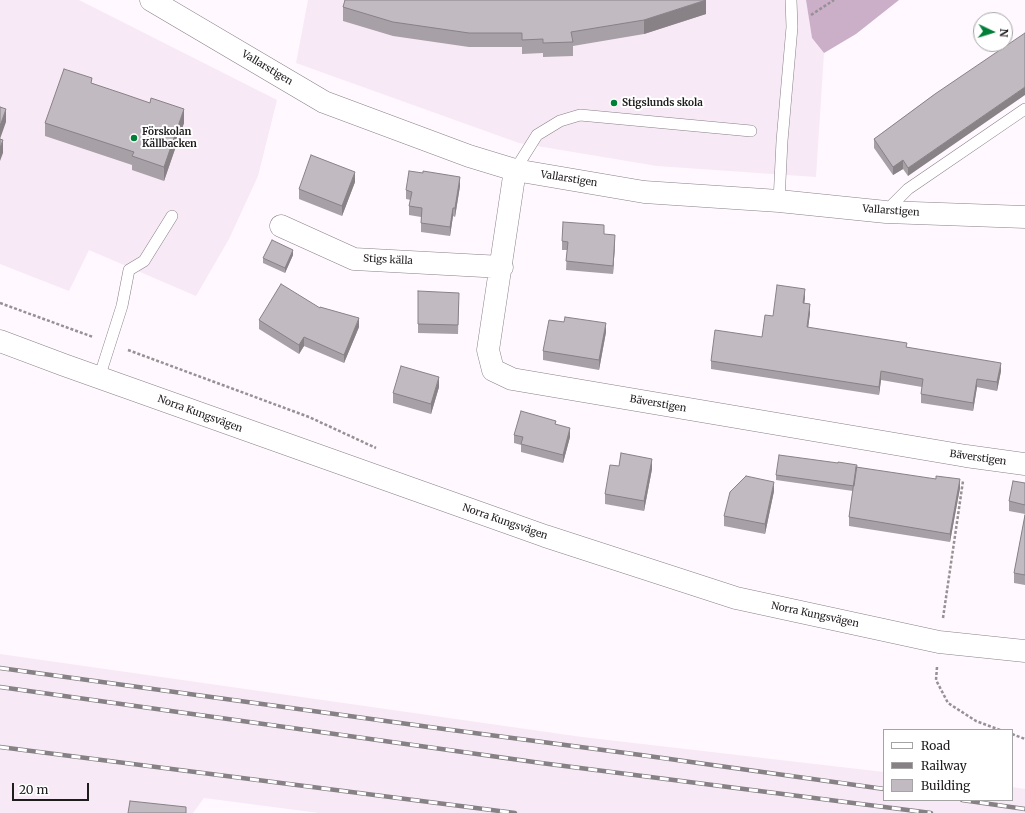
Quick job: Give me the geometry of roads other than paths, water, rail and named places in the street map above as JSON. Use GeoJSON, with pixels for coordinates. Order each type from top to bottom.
{"type":"FeatureCollection","features":[{"type":"Feature","properties":{"kind":"street","name":"Vallarstigen"},"geometry":{"type":"LineString","coordinates":[[151,0],[324,102],[469,156],[515,170],[644,192],[779,201],[886,212],[1025,217]]}},
{"type":"Feature","properties":{"kind":"street","name":"Bäverstigen"},"geometry":{"type":"LineString","coordinates":[[515,170],[502,266],[488,350],[493,370],[512,379],[966,456],[1025,464]]}},
{"type":"Feature","properties":{"kind":"street","name":"Stigs källa"},"geometry":{"type":"LineString","coordinates":[[281,226],[354,258],[502,266]]}},
{"type":"Feature","properties":{"kind":"street","name":"Norra Kungsvägen"},"geometry":{"type":"LineString","coordinates":[[0,341],[99,378],[544,536],[736,598],[939,642],[1025,651]]}},
{"type":"Feature","properties":{"kind":"lane"},"geometry":{"type":"LineString","coordinates":[[779,201],[782,141],[792,27],[791,0]]}},
{"type":"Feature","properties":{"kind":"lane"},"geometry":{"type":"LineString","coordinates":[[886,212],[908,189],[1025,109]]}},
{"type":"Feature","properties":{"kind":"lane"},"geometry":{"type":"LineString","coordinates":[[515,170],[537,135],[560,122],[580,115],[751,131]]}},
{"type":"Feature","properties":{"kind":"lane"},"geometry":{"type":"LineString","coordinates":[[99,378],[122,306],[129,270],[144,261],[172,216]]}},
{"type":"Feature","properties":{"kind":"railway"},"geometry":{"type":"LineString","coordinates":[[0,668],[883,789]]}},
{"type":"Feature","properties":{"kind":"railway"},"geometry":{"type":"LineString","coordinates":[[0,687],[541,763],[931,813]]}},
{"type":"Feature","properties":{"kind":"railway"},"geometry":{"type":"LineString","coordinates":[[0,747],[515,813]]}},
{"type":"Feature","properties":{"kind":"railway"},"geometry":{"type":"LineString","coordinates":[[969,801],[1025,809]]}},
{"type":"Feature","properties":{"kind":"place","name":"Stigslunds skola"},"geometry":{"type":"Point","coordinates":[614,103]}},
{"type":"Feature","properties":{"kind":"place","name":"Förskolan Källbacken"},"geometry":{"type":"Point","coordinates":[134,138]}}]}
